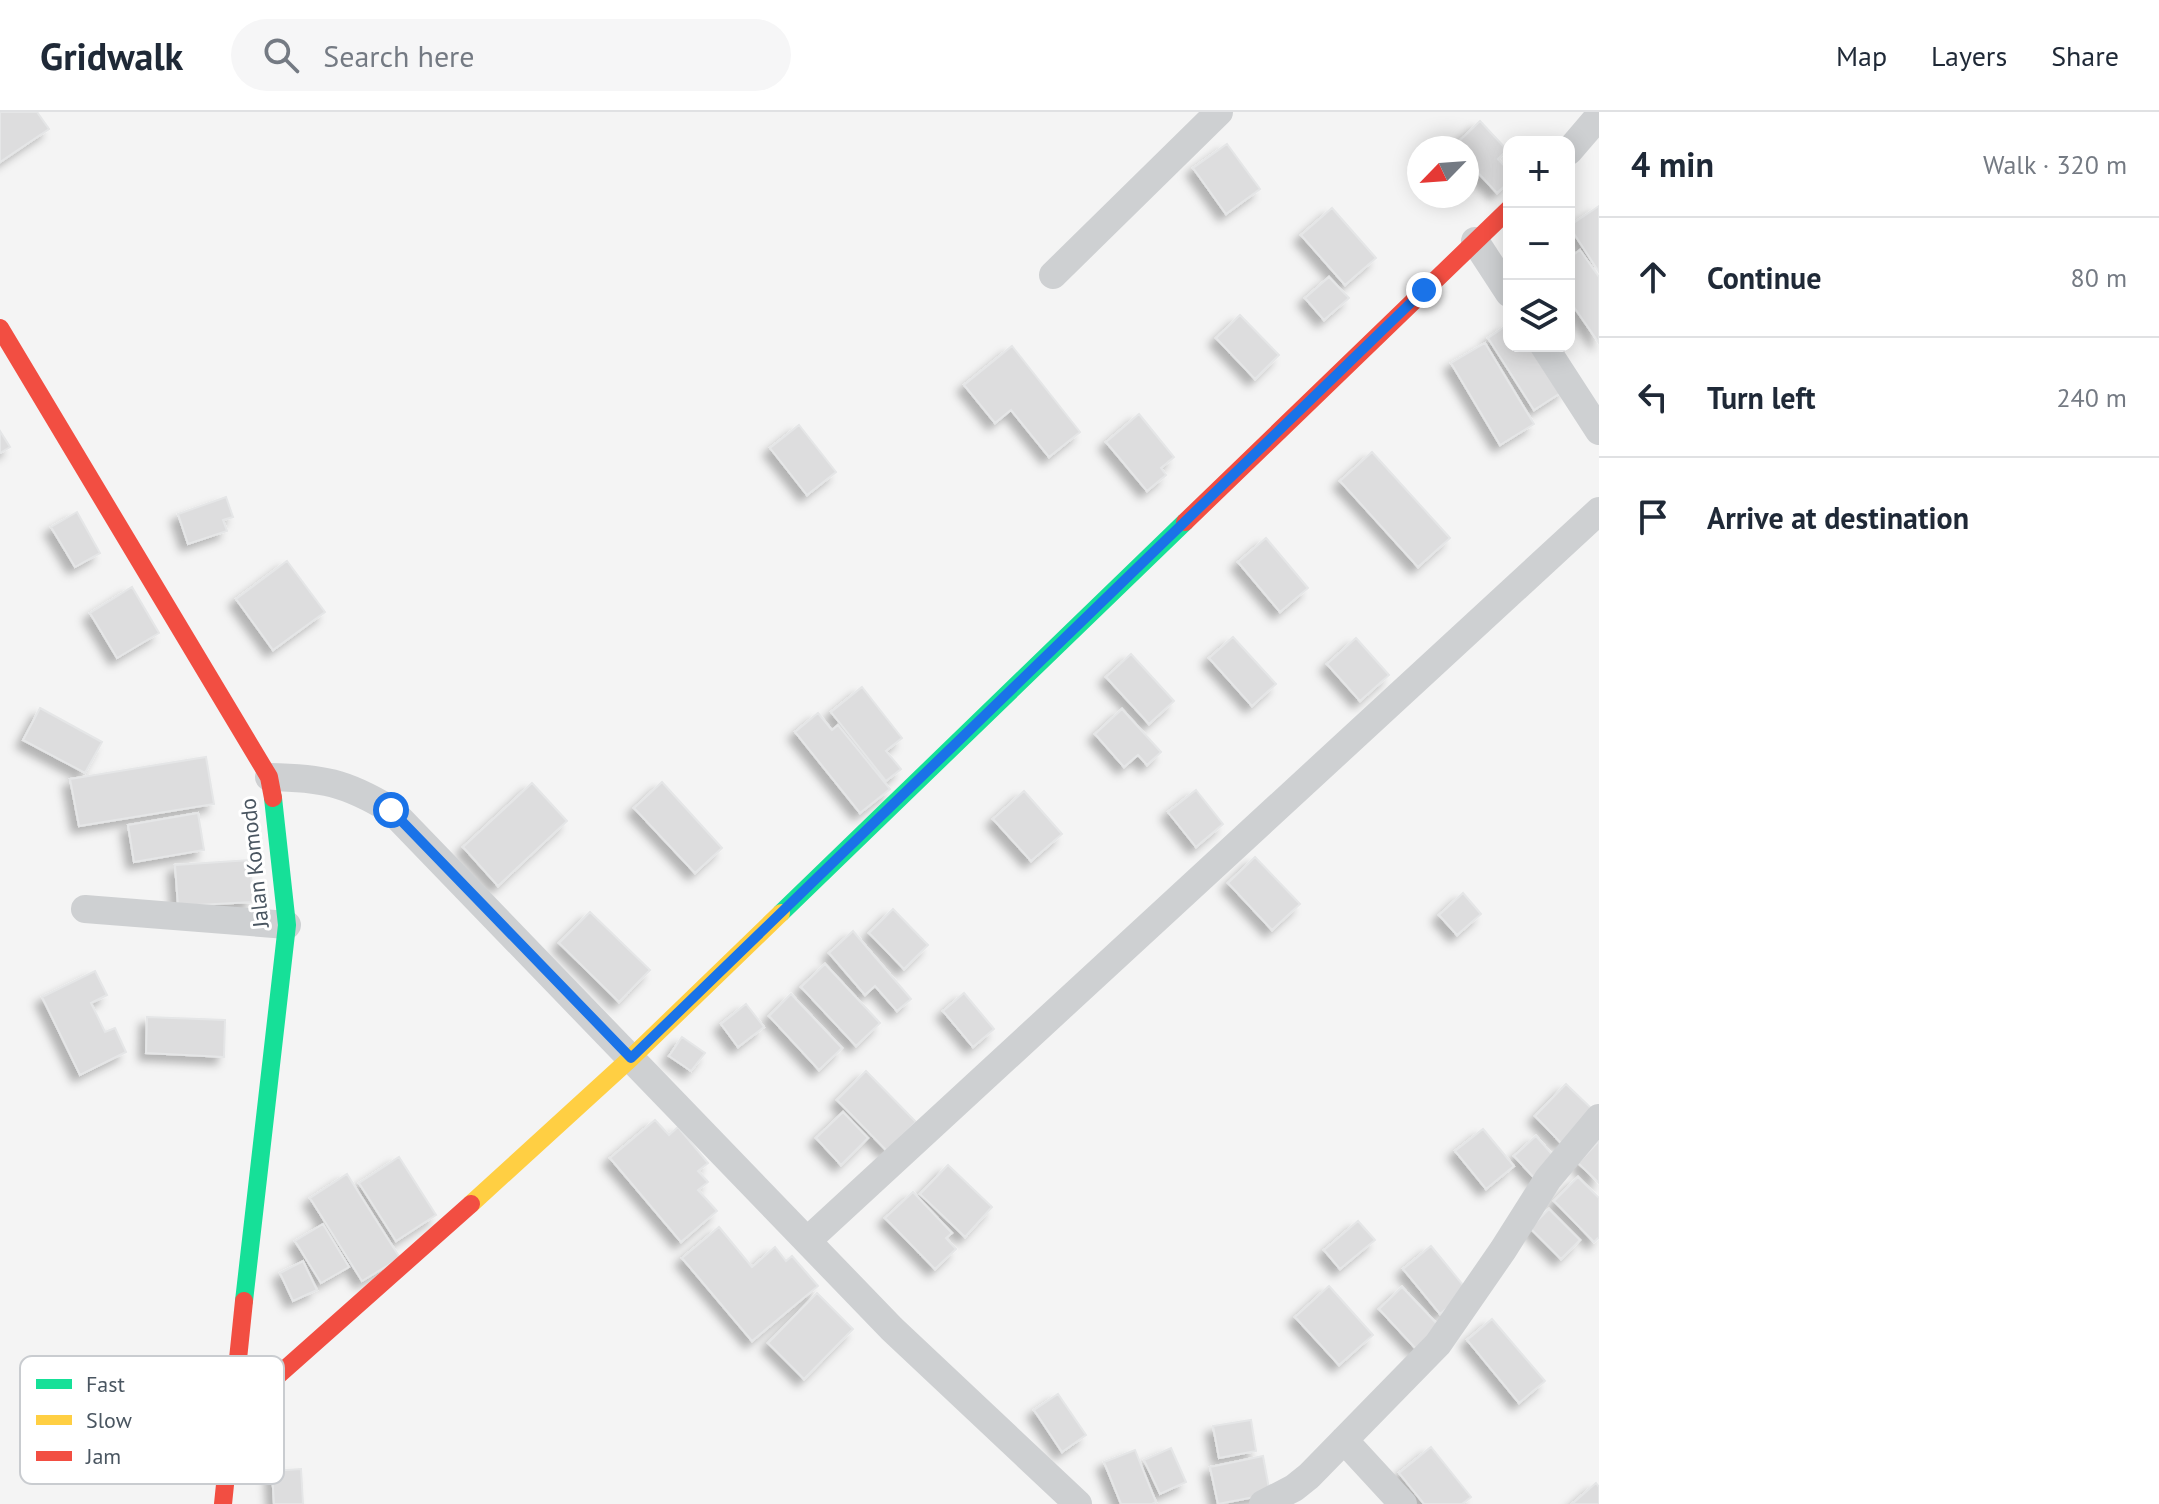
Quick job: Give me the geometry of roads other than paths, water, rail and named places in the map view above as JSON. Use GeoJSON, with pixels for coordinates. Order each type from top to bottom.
{"type":"FeatureCollection","features":[{"type":"Feature","properties":{"kind":"main road"},"geometry":{"type":"LineString","coordinates":[[284,1370],[631,1058],[1503,215]]}},
{"type":"Feature","properties":{"kind":"main road","name":"Jalan Komodo"},"geometry":{"type":"LineString","coordinates":[[0,328],[269,777],[276,814],[287,925],[237,1356]]}},
{"type":"Feature","properties":{"kind":"main road","name":"Jalan Komodo"},"geometry":{"type":"LineString","coordinates":[[223,1504],[225,1484]]}},
{"type":"Feature","properties":{"kind":"street"},"geometry":{"type":"LineString","coordinates":[[1053,275],[1219,112]]}},
{"type":"Feature","properties":{"kind":"street"},"geometry":{"type":"LineString","coordinates":[[1575,144],[1599,116]]}},
{"type":"Feature","properties":{"kind":"street"},"geometry":{"type":"LineString","coordinates":[[1475,241],[1503,284]]}},
{"type":"Feature","properties":{"kind":"street"},"geometry":{"type":"LineString","coordinates":[[1548,352],[1599,431]]}},
{"type":"Feature","properties":{"kind":"street"},"geometry":{"type":"LineString","coordinates":[[807,1241],[1599,511]]}},
{"type":"Feature","properties":{"kind":"street"},"geometry":{"type":"LineString","coordinates":[[269,777],[315,778],[344,785],[391,810],[892,1329],[1078,1504]]}},
{"type":"Feature","properties":{"kind":"street"},"geometry":{"type":"LineString","coordinates":[[85,909],[287,925]]}},
{"type":"Feature","properties":{"kind":"street"},"geometry":{"type":"LineString","coordinates":[[1263,1504],[1294,1488],[1309,1476],[1438,1344],[1548,1179],[1599,1118]]}},
{"type":"Feature","properties":{"kind":"street"},"geometry":{"type":"LineString","coordinates":[[1344,1440],[1403,1504]]}}]}
